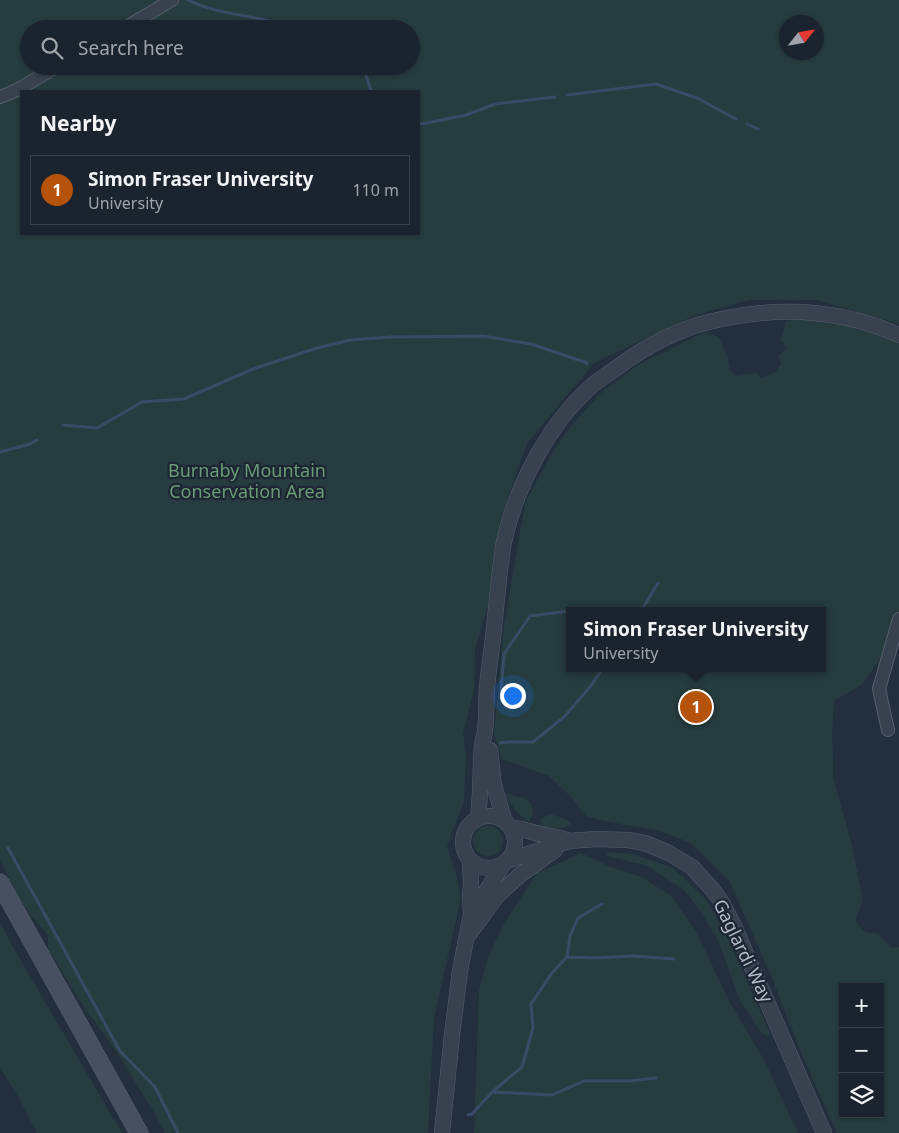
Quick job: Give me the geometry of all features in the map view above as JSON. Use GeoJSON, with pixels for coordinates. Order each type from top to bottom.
{"type":"FeatureCollection","features":[{"type":"Feature","properties":{"kind":"main road"},"geometry":{"type":"LineString","coordinates":[[0,883],[139,1133]]}},
{"type":"Feature","properties":{"kind":"street"},"geometry":{"type":"LineString","coordinates":[[138,20],[172,0]]}},
{"type":"Feature","properties":{"kind":"street"},"geometry":{"type":"LineString","coordinates":[[0,97],[17,90],[43,75]]}},
{"type":"Feature","properties":{"kind":"street"},"geometry":{"type":"LineString","coordinates":[[478,817],[481,796],[482,743],[485,732],[487,687],[504,542],[513,509],[522,486],[550,433],[575,404],[595,384],[627,360],[662,339],[691,326],[736,316],[758,312],[791,311],[824,314],[856,320],[899,335]]}},
{"type":"Feature","properties":{"kind":"street"},"geometry":{"type":"LineString","coordinates":[[888,730],[879,689],[899,619]]}},
{"type":"Feature","properties":{"kind":"street"},"geometry":{"type":"LineString","coordinates":[[442,1133],[460,971],[472,914],[514,852],[516,844],[515,836],[508,824],[494,785],[490,744],[485,732]]}},
{"type":"Feature","properties":{"kind":"street"},"geometry":{"type":"LineString","coordinates":[[506,862],[494,868],[485,868],[477,865],[470,860],[466,853],[463,845],[463,836],[466,828],[478,817],[492,814],[508,824]]}},
{"type":"Feature","properties":{"kind":"street","name":"Gaglardi Way"},"geometry":{"type":"LineString","coordinates":[[508,824],[533,833],[558,836],[569,840]]}},
{"type":"Feature","properties":{"kind":"street","name":"Gaglardi Way"},"geometry":{"type":"LineString","coordinates":[[506,862],[569,840],[597,838],[645,843],[669,853],[692,867],[703,877],[721,901],[734,926],[824,1133]]}},
{"type":"Feature","properties":{"kind":"street"},"geometry":{"type":"LineString","coordinates":[[466,938],[497,896],[520,875],[569,840]]}},
{"type":"Feature","properties":{"kind":"street"},"geometry":{"type":"LineString","coordinates":[[470,860],[472,914]]}},
{"type":"Feature","properties":{"kind":"green space","name":"Burnaby Mountain Conservation Area"},"geometry":{"type":"Polygon","coordinates":[[[0,0],[899,0],[899,324],[817,300],[749,300],[696,315],[594,363],[527,443],[503,512],[493,588],[475,649],[474,691],[463,733],[466,756],[464,801],[447,846],[461,898],[434,1018],[428,1133],[165,1133],[116,1051],[84,1007],[48,949],[48,935],[21,903],[0,860],[0,0]]]}},
{"type":"Feature","properties":{"kind":"green space"},"geometry":{"type":"Polygon","coordinates":[[[817,318],[865,329],[899,343],[899,625],[893,641],[862,684],[834,701],[832,735],[833,776],[852,846],[863,900],[855,921],[865,932],[879,934],[891,948],[899,947],[899,1133],[837,1133],[805,1062],[772,978],[730,882],[691,843],[660,831],[586,816],[572,798],[549,776],[502,759],[494,734],[504,626],[525,503],[551,455],[570,427],[601,393],[639,364],[705,332],[719,337],[728,358],[730,370],[736,376],[755,373],[762,378],[776,372],[781,364],[779,356],[787,348],[781,340],[786,321],[817,318]]]}},
{"type":"Feature","properties":{"kind":"green space"},"geometry":{"type":"Polygon","coordinates":[[[509,793],[516,797],[523,797],[532,805],[533,814],[529,821],[521,816],[513,806],[506,795],[509,793]]]}},
{"type":"Feature","properties":{"kind":"green space"},"geometry":{"type":"Polygon","coordinates":[[[550,814],[566,819],[571,824],[560,828],[540,826],[541,819],[550,814]]]}},
{"type":"Feature","properties":{"kind":"green space"},"geometry":{"type":"Polygon","coordinates":[[[488,826],[499,830],[503,841],[499,852],[488,856],[477,852],[473,841],[477,830],[488,826]]]}},
{"type":"Feature","properties":{"kind":"green space"},"geometry":{"type":"Polygon","coordinates":[[[611,852],[632,854],[671,867],[707,901],[726,934],[770,1034],[768,1037],[761,1032],[739,999],[718,940],[685,891],[648,866],[607,856],[611,852]]]}},
{"type":"Feature","properties":{"kind":"green space"},"geometry":{"type":"Polygon","coordinates":[[[581,853],[613,868],[642,877],[671,896],[696,931],[729,1001],[764,1060],[798,1133],[474,1133],[479,991],[487,960],[503,925],[537,873],[581,853]]]}},
{"type":"Feature","properties":{"kind":"green space"},"geometry":{"type":"Polygon","coordinates":[[[0,923],[122,1133],[37,1133],[0,1068],[0,923]]]}},
{"type":"Feature","properties":{"kind":"waterway"},"geometry":{"type":"LineString","coordinates":[[188,0],[214,10],[265,20]]}},
{"type":"Feature","properties":{"kind":"waterway"},"geometry":{"type":"LineString","coordinates":[[366,75],[371,90]]}},
{"type":"Feature","properties":{"kind":"waterway"},"geometry":{"type":"LineString","coordinates":[[567,95],[656,84],[697,98],[736,119]]}},
{"type":"Feature","properties":{"kind":"waterway"},"geometry":{"type":"LineString","coordinates":[[420,123],[466,115],[495,104],[555,97]]}},
{"type":"Feature","properties":{"kind":"waterway"},"geometry":{"type":"LineString","coordinates":[[747,124],[758,129]]}},
{"type":"Feature","properties":{"kind":"waterway"},"geometry":{"type":"LineString","coordinates":[[63,425],[97,428],[142,402],[184,399],[253,369],[317,348],[350,340],[391,337],[483,336],[531,344],[587,363]]}},
{"type":"Feature","properties":{"kind":"waterway"},"geometry":{"type":"LineString","coordinates":[[0,452],[30,444],[37,440]]}},
{"type":"Feature","properties":{"kind":"waterway"},"geometry":{"type":"LineString","coordinates":[[643,607],[658,583]]}},
{"type":"Feature","properties":{"kind":"waterway"},"geometry":{"type":"LineString","coordinates":[[501,691],[504,654],[530,616],[566,612]]}},
{"type":"Feature","properties":{"kind":"waterway"},"geometry":{"type":"LineString","coordinates":[[500,743],[533,742],[564,717],[600,672]]}},
{"type":"Feature","properties":{"kind":"waterway"},"geometry":{"type":"LineString","coordinates":[[8,848],[120,1051],[155,1087],[178,1133]]}},
{"type":"Feature","properties":{"kind":"waterway"},"geometry":{"type":"LineString","coordinates":[[468,1115],[472,1114],[492,1092],[522,1067],[533,1028],[531,1004],[552,973],[567,957],[570,936],[578,918],[602,904]]}},
{"type":"Feature","properties":{"kind":"waterway"},"geometry":{"type":"LineString","coordinates":[[567,957],[633,956],[674,959]]}},
{"type":"Feature","properties":{"kind":"waterway"},"geometry":{"type":"LineString","coordinates":[[492,1092],[552,1095],[584,1081],[629,1081],[656,1078]]}},
{"type":"Feature","properties":{"kind":"place","name":"Simon Fraser University"},"geometry":{"type":"Point","coordinates":[696,707]}}]}
